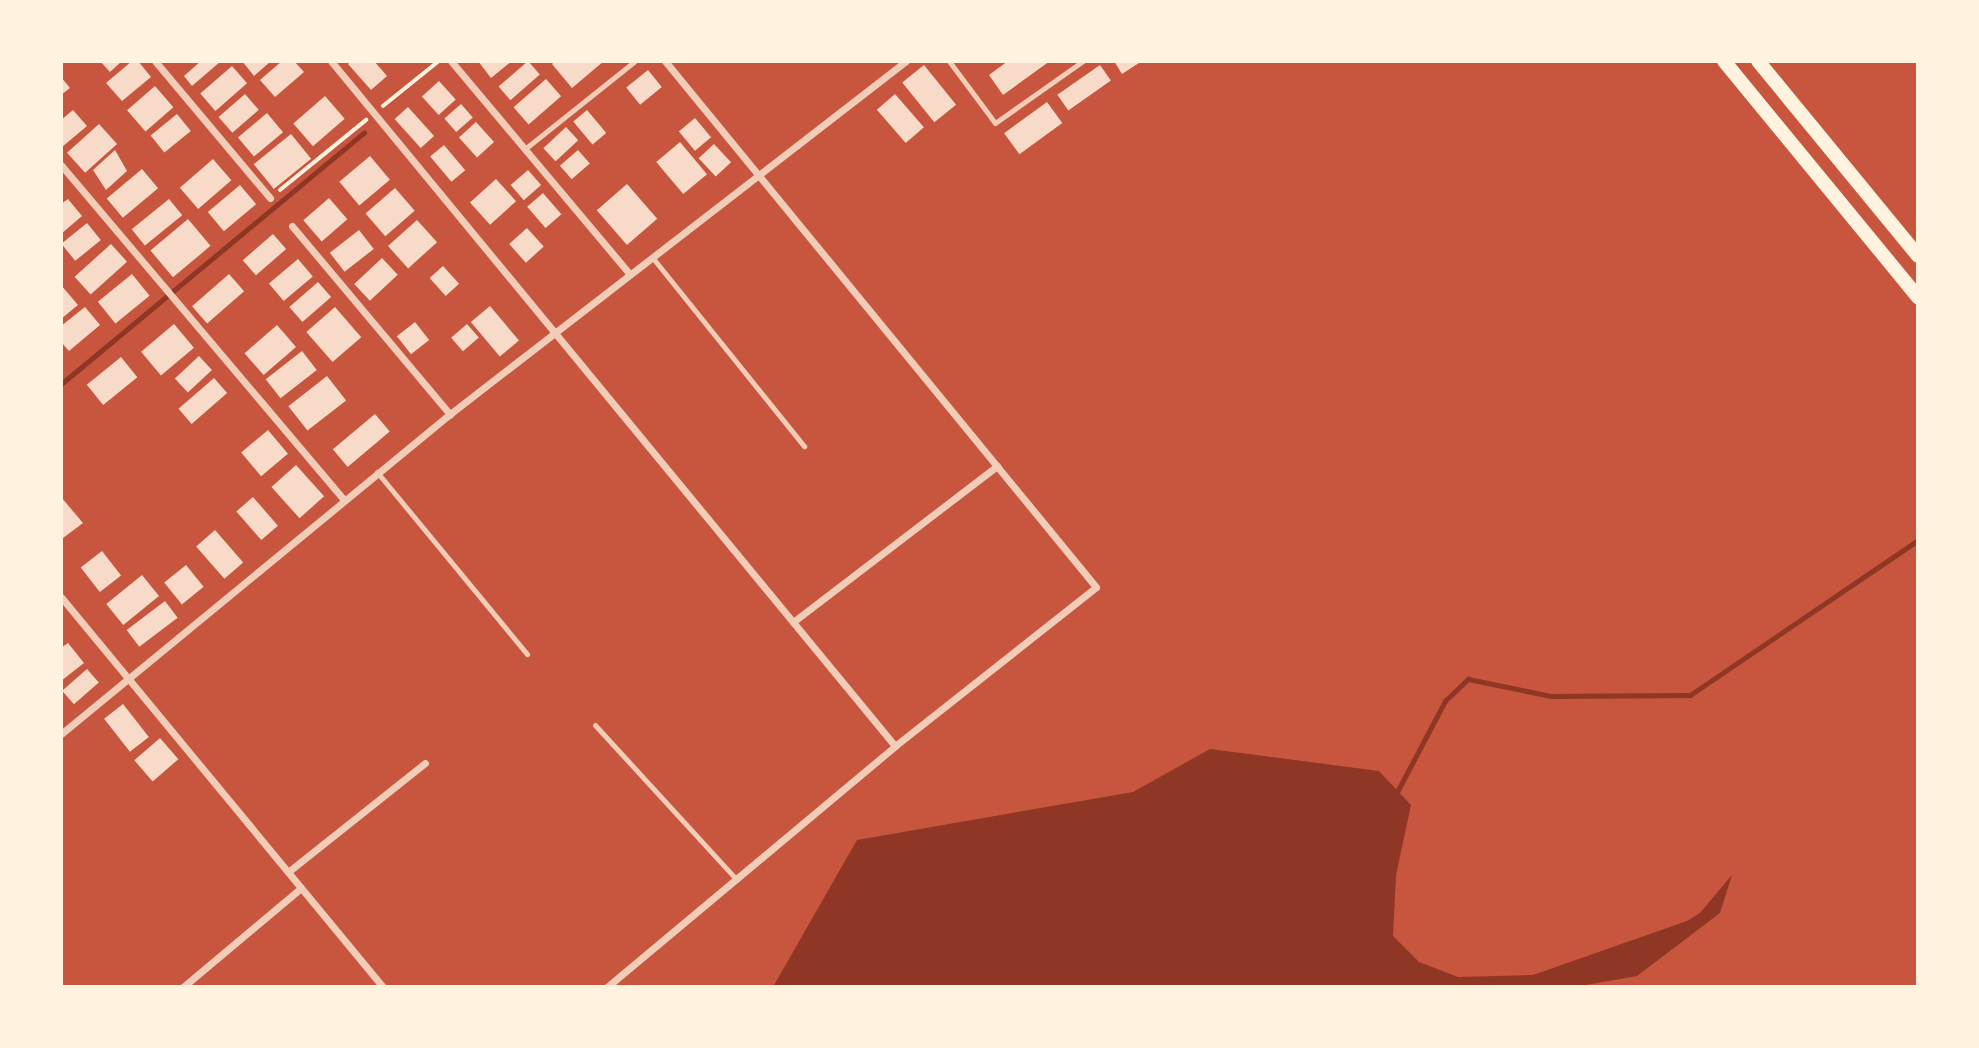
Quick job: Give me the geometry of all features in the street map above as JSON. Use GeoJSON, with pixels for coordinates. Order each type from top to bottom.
{"type":"FeatureCollection","features":[{"type":"Feature","properties":{"kind":"main road"},"geometry":{"type":"LineString","coordinates":[[1724,61],[1918,297]]}},
{"type":"Feature","properties":{"kind":"main road"},"geometry":{"type":"LineString","coordinates":[[1758,61],[1918,256]]}},
{"type":"Feature","properties":{"kind":"street"},"geometry":{"type":"LineString","coordinates":[[155,61],[270,198]]}},
{"type":"Feature","properties":{"kind":"street"},"geometry":{"type":"LineString","coordinates":[[331,61],[895,746]]}},
{"type":"Feature","properties":{"kind":"street"},"geometry":{"type":"LineString","coordinates":[[451,61],[629,272]]}},
{"type":"Feature","properties":{"kind":"street"},"geometry":{"type":"LineString","coordinates":[[607,987],[895,746],[1096,587],[665,61]]}},
{"type":"Feature","properties":{"kind":"street"},"geometry":{"type":"LineString","coordinates":[[61,734],[343,499],[629,272],[906,61]]}},
{"type":"Feature","properties":{"kind":"street"},"geometry":{"type":"LineString","coordinates":[[61,164],[343,499]]}},
{"type":"Feature","properties":{"kind":"street"},"geometry":{"type":"LineString","coordinates":[[292,226],[450,414]]}},
{"type":"Feature","properties":{"kind":"street"},"geometry":{"type":"LineString","coordinates":[[793,622],[997,466]]}},
{"type":"Feature","properties":{"kind":"street"},"geometry":{"type":"LineString","coordinates":[[61,597],[383,987]]}},
{"type":"Feature","properties":{"kind":"street"},"geometry":{"type":"LineString","coordinates":[[288,872],[425,763]]}},
{"type":"Feature","properties":{"kind":"street"},"geometry":{"type":"LineString","coordinates":[[183,987],[301,888]]}},
{"type":"Feature","properties":{"kind":"lane"},"geometry":{"type":"LineString","coordinates":[[526,148],[635,61]]}},
{"type":"Feature","properties":{"kind":"lane"},"geometry":{"type":"LineString","coordinates":[[949,61],[995,123],[1083,61]]}},
{"type":"Feature","properties":{"kind":"lane"},"geometry":{"type":"LineString","coordinates":[[652,257],[804,446]]}},
{"type":"Feature","properties":{"kind":"lane"},"geometry":{"type":"LineString","coordinates":[[377,472],[527,654]]}},
{"type":"Feature","properties":{"kind":"lane"},"geometry":{"type":"LineString","coordinates":[[595,725],[738,880]]}},
{"type":"Feature","properties":{"kind":"path"},"geometry":{"type":"LineString","coordinates":[[270,198],[439,61]]}},
{"type":"Feature","properties":{"kind":"shaded area"},"geometry":{"type":"Polygon","coordinates":[[[1210,749],[1379,771],[1411,805],[1396,875],[1393,936],[1419,962],[1458,977],[1533,975],[1687,921],[1700,913],[1732,875],[1720,913],[1637,976],[1574,987],[773,987],[857,840],[1133,792],[1210,749]]]}},
{"type":"Feature","properties":{"kind":"building"},"geometry":{"type":"Polygon","coordinates":[[[100,61],[122,61],[110,72],[100,61]]]}},
{"type":"Feature","properties":{"kind":"building"},"geometry":{"type":"Polygon","coordinates":[[[132,61],[138,61],[151,77],[122,101],[106,83],[132,61]]]}},
{"type":"Feature","properties":{"kind":"building"},"geometry":{"type":"Polygon","coordinates":[[[201,61],[221,61],[192,86],[184,76],[201,61]]]}},
{"type":"Feature","properties":{"kind":"building"},"geometry":{"type":"Polygon","coordinates":[[[242,61],[271,61],[254,76],[242,61]]]}},
{"type":"Feature","properties":{"kind":"building"},"geometry":{"type":"Polygon","coordinates":[[[282,61],[294,61],[304,72],[275,97],[260,80],[282,61]]]}},
{"type":"Feature","properties":{"kind":"building"},"geometry":{"type":"Polygon","coordinates":[[[352,61],[374,61],[387,76],[371,90],[348,64],[352,61]]]}},
{"type":"Feature","properties":{"kind":"building"},"geometry":{"type":"Polygon","coordinates":[[[478,61],[512,61],[491,78],[478,61]]]}},
{"type":"Feature","properties":{"kind":"building"},"geometry":{"type":"Polygon","coordinates":[[[528,61],[540,75],[510,100],[499,87],[528,61]]]}},
{"type":"Feature","properties":{"kind":"building"},"geometry":{"type":"Polygon","coordinates":[[[555,61],[604,61],[572,88],[552,64],[555,61]]]}},
{"type":"Feature","properties":{"kind":"building"},"geometry":{"type":"Polygon","coordinates":[[[1008,61],[1050,61],[1003,95],[989,75],[1008,61]]]}},
{"type":"Feature","properties":{"kind":"building"},"geometry":{"type":"Polygon","coordinates":[[[1114,61],[1142,61],[1122,74],[1114,61]]]}},
{"type":"Feature","properties":{"kind":"building"},"geometry":{"type":"Polygon","coordinates":[[[924,65],[956,105],[934,122],[902,83],[924,65]]]}},
{"type":"Feature","properties":{"kind":"building"},"geometry":{"type":"Polygon","coordinates":[[[1100,65],[1111,81],[1068,110],[1057,95],[1100,65]]]}},
{"type":"Feature","properties":{"kind":"building"},"geometry":{"type":"Polygon","coordinates":[[[232,66],[247,83],[215,111],[200,94],[232,66]]]}},
{"type":"Feature","properties":{"kind":"building"},"geometry":{"type":"Polygon","coordinates":[[[648,70],[662,87],[640,105],[626,88],[648,70]]]}},
{"type":"Feature","properties":{"kind":"building"},"geometry":{"type":"Polygon","coordinates":[[[61,77],[70,88],[61,95],[61,77]]]}},
{"type":"Feature","properties":{"kind":"building"},"geometry":{"type":"Polygon","coordinates":[[[546,79],[561,96],[529,125],[514,107],[546,79]]]}},
{"type":"Feature","properties":{"kind":"building"},"geometry":{"type":"Polygon","coordinates":[[[439,81],[456,100],[439,115],[422,96],[439,81]]]}},
{"type":"Feature","properties":{"kind":"building"},"geometry":{"type":"Polygon","coordinates":[[[155,86],[173,107],[145,131],[127,110],[155,86]]]}},
{"type":"Feature","properties":{"kind":"building"},"geometry":{"type":"Polygon","coordinates":[[[245,94],[259,110],[232,133],[219,117],[245,94]]]}},
{"type":"Feature","properties":{"kind":"building"},"geometry":{"type":"Polygon","coordinates":[[[895,94],[924,127],[906,143],[877,110],[895,94]]]}},
{"type":"Feature","properties":{"kind":"building"},"geometry":{"type":"Polygon","coordinates":[[[325,96],[345,119],[313,146],[293,124],[325,96]]]}},
{"type":"Feature","properties":{"kind":"building"},"geometry":{"type":"Polygon","coordinates":[[[1047,102],[1062,123],[1019,154],[1004,133],[1047,102]]]}},
{"type":"Feature","properties":{"kind":"building"},"geometry":{"type":"Polygon","coordinates":[[[461,104],[473,118],[456,132],[444,118],[461,104]]]}},
{"type":"Feature","properties":{"kind":"building"},"geometry":{"type":"Polygon","coordinates":[[[408,107],[434,136],[421,148],[395,119],[408,107]]]}},
{"type":"Feature","properties":{"kind":"building"},"geometry":{"type":"Polygon","coordinates":[[[73,110],[87,126],[62,147],[61,120],[73,110]]]}},
{"type":"Feature","properties":{"kind":"building"},"geometry":{"type":"Polygon","coordinates":[[[587,110],[606,133],[592,145],[573,122],[587,110]]]}},
{"type":"Feature","properties":{"kind":"building"},"geometry":{"type":"Polygon","coordinates":[[[267,113],[283,132],[254,157],[238,137],[267,113]]]}},
{"type":"Feature","properties":{"kind":"building"},"geometry":{"type":"Polygon","coordinates":[[[177,114],[191,131],[164,152],[151,135],[177,114]]]}},
{"type":"Feature","properties":{"kind":"building"},"geometry":{"type":"Polygon","coordinates":[[[695,118],[711,137],[695,151],[679,131],[695,118]]]}},
{"type":"Feature","properties":{"kind":"building"},"geometry":{"type":"Polygon","coordinates":[[[476,122],[494,142],[477,157],[459,137],[476,122]]]}},
{"type":"Feature","properties":{"kind":"building"},"geometry":{"type":"Polygon","coordinates":[[[99,124],[117,144],[85,173],[67,153],[99,124]]]}},
{"type":"Feature","properties":{"kind":"building"},"geometry":{"type":"Polygon","coordinates":[[[566,127],[578,140],[556,161],[543,148],[566,127]]]}},
{"type":"Feature","properties":{"kind":"building"},"geometry":{"type":"Polygon","coordinates":[[[291,134],[311,159],[274,189],[254,164],[291,134]]]}},
{"type":"Feature","properties":{"kind":"building"},"geometry":{"type":"Polygon","coordinates":[[[680,142],[707,174],[683,194],[656,162],[680,142]]]}},
{"type":"Feature","properties":{"kind":"building"},"geometry":{"type":"Polygon","coordinates":[[[714,144],[731,162],[716,177],[699,158],[714,144]]]}},
{"type":"Feature","properties":{"kind":"building"},"geometry":{"type":"Polygon","coordinates":[[[444,145],[465,170],[451,182],[430,157],[444,145]]]}},
{"type":"Feature","properties":{"kind":"building"},"geometry":{"type":"Polygon","coordinates":[[[115,150],[127,171],[106,190],[93,170],[115,150]]]}},
{"type":"Feature","properties":{"kind":"building"},"geometry":{"type":"Polygon","coordinates":[[[578,150],[590,164],[572,179],[560,166],[578,150]]]}},
{"type":"Feature","properties":{"kind":"building"},"geometry":{"type":"Polygon","coordinates":[[[370,156],[390,180],[359,205],[339,182],[370,156]]]}},
{"type":"Feature","properties":{"kind":"building"},"geometry":{"type":"Polygon","coordinates":[[[213,159],[231,180],[198,209],[180,188],[213,159]]]}},
{"type":"Feature","properties":{"kind":"building"},"geometry":{"type":"Polygon","coordinates":[[[142,169],[158,188],[123,218],[107,199],[142,169]]]}},
{"type":"Feature","properties":{"kind":"building"},"geometry":{"type":"Polygon","coordinates":[[[528,170],[541,185],[524,200],[511,185],[528,170]]]}},
{"type":"Feature","properties":{"kind":"building"},"geometry":{"type":"Polygon","coordinates":[[[496,179],[516,201],[490,225],[470,202],[496,179]]]}},
{"type":"Feature","properties":{"kind":"building"},"geometry":{"type":"Polygon","coordinates":[[[627,184],[657,219],[627,245],[597,210],[627,184]]]}},
{"type":"Feature","properties":{"kind":"building"},"geometry":{"type":"Polygon","coordinates":[[[240,185],[256,204],[224,231],[208,212],[240,185]]]}},
{"type":"Feature","properties":{"kind":"building"},"geometry":{"type":"Polygon","coordinates":[[[395,188],[415,211],[385,236],[366,214],[395,188]]]}},
{"type":"Feature","properties":{"kind":"building"},"geometry":{"type":"Polygon","coordinates":[[[543,193],[561,214],[546,228],[527,207],[543,193]]]}},
{"type":"Feature","properties":{"kind":"building"},"geometry":{"type":"Polygon","coordinates":[[[329,198],[347,219],[322,241],[303,220],[329,198]]]}},
{"type":"Feature","properties":{"kind":"building"},"geometry":{"type":"Polygon","coordinates":[[[68,199],[82,216],[61,234],[61,204],[68,199]]]}},
{"type":"Feature","properties":{"kind":"building"},"geometry":{"type":"Polygon","coordinates":[[[169,199],[182,215],[145,246],[132,229],[169,199]]]}},
{"type":"Feature","properties":{"kind":"building"},"geometry":{"type":"Polygon","coordinates":[[[188,219],[210,246],[173,277],[150,250],[188,219]]]}},
{"type":"Feature","properties":{"kind":"building"},"geometry":{"type":"Polygon","coordinates":[[[417,220],[437,242],[408,268],[388,246],[417,220]]]}},
{"type":"Feature","properties":{"kind":"building"},"geometry":{"type":"Polygon","coordinates":[[[87,223],[101,240],[75,261],[61,244],[87,223]]]}},
{"type":"Feature","properties":{"kind":"building"},"geometry":{"type":"Polygon","coordinates":[[[527,228],[544,247],[526,263],[509,244],[527,228]]]}},
{"type":"Feature","properties":{"kind":"building"},"geometry":{"type":"Polygon","coordinates":[[[359,230],[374,249],[345,272],[330,253],[359,230]]]}},
{"type":"Feature","properties":{"kind":"building"},"geometry":{"type":"Polygon","coordinates":[[[273,234],[286,249],[256,275],[243,260],[273,234]]]}},
{"type":"Feature","properties":{"kind":"building"},"geometry":{"type":"Polygon","coordinates":[[[111,244],[127,262],[91,295],[75,277],[111,244]]]}},
{"type":"Feature","properties":{"kind":"building"},"geometry":{"type":"Polygon","coordinates":[[[382,258],[398,275],[370,301],[354,284],[382,258]]]}},
{"type":"Feature","properties":{"kind":"building"},"geometry":{"type":"Polygon","coordinates":[[[298,259],[313,277],[284,301],[269,283],[298,259]]]}},
{"type":"Feature","properties":{"kind":"building"},"geometry":{"type":"Polygon","coordinates":[[[443,266],[459,284],[446,296],[430,278],[443,266]]]}},
{"type":"Feature","properties":{"kind":"building"},"geometry":{"type":"Polygon","coordinates":[[[132,274],[150,296],[115,323],[98,302],[132,274]]]}},
{"type":"Feature","properties":{"kind":"building"},"geometry":{"type":"Polygon","coordinates":[[[229,274],[244,291],[207,324],[192,306],[229,274]]]}},
{"type":"Feature","properties":{"kind":"building"},"geometry":{"type":"Polygon","coordinates":[[[318,282],[331,297],[302,322],[289,307],[318,282]]]}},
{"type":"Feature","properties":{"kind":"building"},"geometry":{"type":"Polygon","coordinates":[[[61,285],[78,305],[61,319],[61,285]]]}},
{"type":"Feature","properties":{"kind":"building"},"geometry":{"type":"Polygon","coordinates":[[[490,306],[519,340],[500,357],[471,322],[490,306]]]}},
{"type":"Feature","properties":{"kind":"building"},"geometry":{"type":"Polygon","coordinates":[[[85,307],[100,325],[69,351],[61,342],[61,326],[85,307]]]}},
{"type":"Feature","properties":{"kind":"building"},"geometry":{"type":"Polygon","coordinates":[[[335,307],[361,337],[333,362],[306,332],[335,307]]]}},
{"type":"Feature","properties":{"kind":"building"},"geometry":{"type":"Polygon","coordinates":[[[415,322],[429,340],[411,354],[397,336],[415,322]]]}},
{"type":"Feature","properties":{"kind":"building"},"geometry":{"type":"Polygon","coordinates":[[[174,324],[194,348],[161,375],[141,352],[174,324]]]}},
{"type":"Feature","properties":{"kind":"building"},"geometry":{"type":"Polygon","coordinates":[[[467,324],[479,338],[463,351],[451,338],[467,324]]]}},
{"type":"Feature","properties":{"kind":"building"},"geometry":{"type":"Polygon","coordinates":[[[277,325],[296,347],[264,375],[245,353],[277,325]]]}},
{"type":"Feature","properties":{"kind":"building"},"geometry":{"type":"Polygon","coordinates":[[[302,351],[317,370],[281,398],[266,379],[302,351]]]}},
{"type":"Feature","properties":{"kind":"building"},"geometry":{"type":"Polygon","coordinates":[[[199,356],[212,370],[188,392],[175,379],[199,356]]]}},
{"type":"Feature","properties":{"kind":"building"},"geometry":{"type":"Polygon","coordinates":[[[121,357],[137,377],[103,405],[87,385],[121,357]]]}},
{"type":"Feature","properties":{"kind":"building"},"geometry":{"type":"Polygon","coordinates":[[[327,376],[346,400],[307,431],[288,406],[327,376]]]}},
{"type":"Feature","properties":{"kind":"building"},"geometry":{"type":"Polygon","coordinates":[[[214,378],[227,393],[192,424],[179,409],[214,378]]]}},
{"type":"Feature","properties":{"kind":"building"},"geometry":{"type":"Polygon","coordinates":[[[375,414],[390,432],[348,467],[333,449],[375,414]]]}},
{"type":"Feature","properties":{"kind":"building"},"geometry":{"type":"Polygon","coordinates":[[[268,430],[288,454],[261,476],[241,452],[268,430]]]}},
{"type":"Feature","properties":{"kind":"building"},"geometry":{"type":"Polygon","coordinates":[[[296,465],[324,496],[300,518],[271,487],[296,465]]]}},
{"type":"Feature","properties":{"kind":"building"},"geometry":{"type":"Polygon","coordinates":[[[61,497],[83,523],[63,538],[61,536],[61,497]]]}},
{"type":"Feature","properties":{"kind":"building"},"geometry":{"type":"Polygon","coordinates":[[[253,497],[278,526],[261,540],[236,511],[253,497]]]}},
{"type":"Feature","properties":{"kind":"building"},"geometry":{"type":"Polygon","coordinates":[[[215,530],[243,562],[224,579],[196,546],[215,530]]]}},
{"type":"Feature","properties":{"kind":"building"},"geometry":{"type":"Polygon","coordinates":[[[102,551],[121,575],[100,592],[81,568],[102,551]]]}},
{"type":"Feature","properties":{"kind":"building"},"geometry":{"type":"Polygon","coordinates":[[[186,565],[204,587],[182,604],[164,583],[186,565]]]}},
{"type":"Feature","properties":{"kind":"building"},"geometry":{"type":"Polygon","coordinates":[[[142,575],[159,596],[123,625],[106,604],[142,575]]]}},
{"type":"Feature","properties":{"kind":"building"},"geometry":{"type":"Polygon","coordinates":[[[165,601],[178,618],[139,647],[127,630],[165,601]]]}},
{"type":"Feature","properties":{"kind":"building"},"geometry":{"type":"Polygon","coordinates":[[[68,643],[84,663],[61,681],[61,648],[68,643]]]}},
{"type":"Feature","properties":{"kind":"building"},"geometry":{"type":"Polygon","coordinates":[[[87,669],[99,683],[74,704],[62,691],[87,669]]]}},
{"type":"Feature","properties":{"kind":"building"},"geometry":{"type":"Polygon","coordinates":[[[123,704],[149,737],[130,752],[104,719],[123,704]]]}},
{"type":"Feature","properties":{"kind":"building"},"geometry":{"type":"Polygon","coordinates":[[[160,738],[178,759],[153,781],[134,760],[160,738]]]}},
{"type":"Feature","properties":{"kind":"waterway"},"geometry":{"type":"LineString","coordinates":[[61,384],[364,132]]}},
{"type":"Feature","properties":{"kind":"waterway"},"geometry":{"type":"LineString","coordinates":[[1398,790],[1445,701],[1468,679],[1551,696],[1690,695],[1918,540]]}}]}
